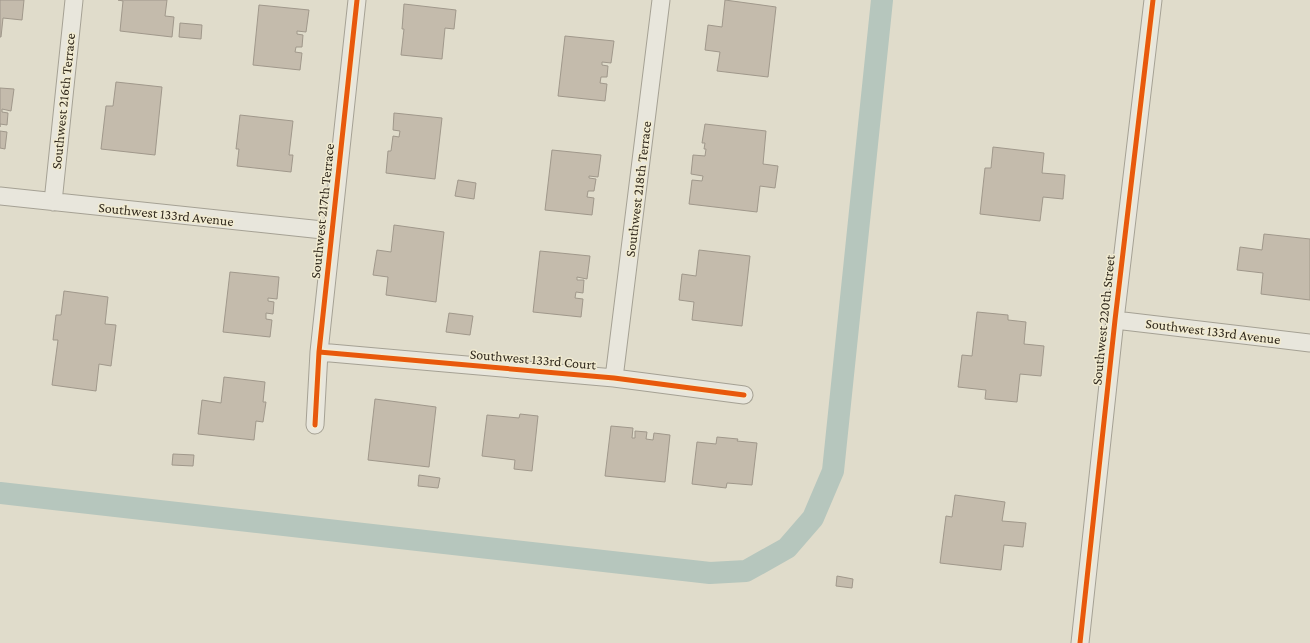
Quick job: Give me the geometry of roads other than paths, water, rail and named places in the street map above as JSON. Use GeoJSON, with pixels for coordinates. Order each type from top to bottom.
{"type":"FeatureCollection","features":[{"type":"Feature","properties":{"kind":"street","name":"Southwest 216th Terrace"},"geometry":{"type":"LineString","coordinates":[[53,202],[74,0]]}},
{"type":"Feature","properties":{"kind":"street","name":"Southwest 217th Terrace"},"geometry":{"type":"LineString","coordinates":[[315,425],[319,352],[357,0]]}},
{"type":"Feature","properties":{"kind":"street","name":"Southwest 218th Terrace"},"geometry":{"type":"LineString","coordinates":[[614,378],[661,0]]}},
{"type":"Feature","properties":{"kind":"street","name":"Southwest 220th Street"},"geometry":{"type":"LineString","coordinates":[[1080,643],[1115,320],[1153,0]]}},
{"type":"Feature","properties":{"kind":"street","name":"Southwest 133rd Avenue"},"geometry":{"type":"LineString","coordinates":[[0,196],[332,231]]}},
{"type":"Feature","properties":{"kind":"street","name":"Southwest 133rd Avenue"},"geometry":{"type":"LineString","coordinates":[[1115,320],[1310,343]]}},
{"type":"Feature","properties":{"kind":"street","name":"Southwest 133rd Court"},"geometry":{"type":"LineString","coordinates":[[319,352],[614,378],[744,395]]}},
{"type":"Feature","properties":{"kind":"waterway"},"geometry":{"type":"LineString","coordinates":[[0,493],[710,573],[746,571],[787,548],[813,518],[833,471],[882,0]]}}]}
